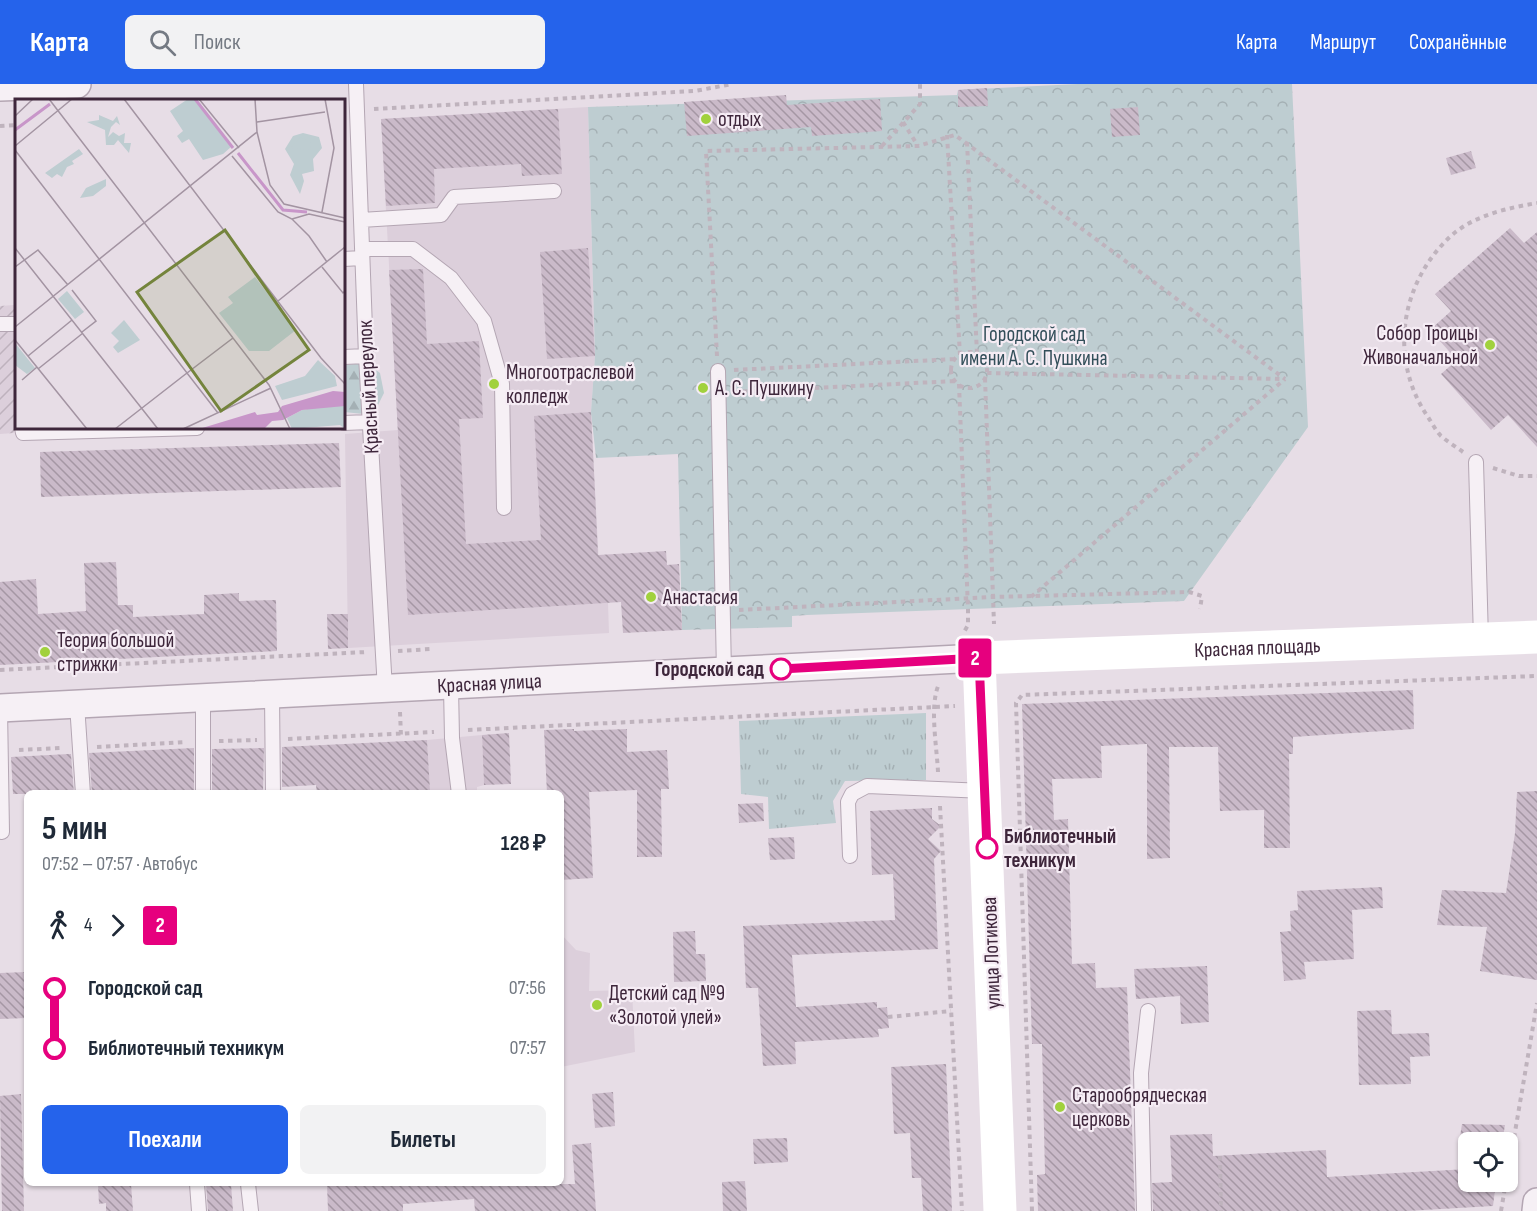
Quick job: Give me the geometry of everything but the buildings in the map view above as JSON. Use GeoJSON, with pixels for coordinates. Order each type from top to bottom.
{"type":"FeatureCollection","features":[{"type":"Feature","properties":{"kind":"main road","name":"Красная площадь"},"geometry":{"type":"LineString","coordinates":[[965,659],[1537,637]]}},
{"type":"Feature","properties":{"kind":"main road","name":"улица Лотикова"},"geometry":{"type":"LineString","coordinates":[[965,659],[985,791],[1000,1211]]}},
{"type":"Feature","properties":{"kind":"street"},"geometry":{"type":"LineString","coordinates":[[0,87],[76,84]]}},
{"type":"Feature","properties":{"kind":"street","name":"Красная улица"},"geometry":{"type":"LineString","coordinates":[[0,708],[451,687],[965,659]]}},
{"type":"Feature","properties":{"kind":"street"},"geometry":{"type":"LineString","coordinates":[[1536,1211],[1537,1202]]}},
{"type":"Feature","properties":{"kind":"lane","name":"Красный переулок"},"geometry":{"type":"LineString","coordinates":[[356,84],[369,422],[385,690]]}},
{"type":"Feature","properties":{"kind":"lane"},"geometry":{"type":"LineString","coordinates":[[361,220],[441,215],[454,197],[554,191]]}},
{"type":"Feature","properties":{"kind":"lane"},"geometry":{"type":"LineString","coordinates":[[345,259],[362,254],[412,249],[451,278],[484,321],[502,384],[504,508]]}},
{"type":"Feature","properties":{"kind":"lane"},"geometry":{"type":"LineString","coordinates":[[345,357],[366,356]]}},
{"type":"Feature","properties":{"kind":"lane"},"geometry":{"type":"LineString","coordinates":[[718,371],[724,673]]}},
{"type":"Feature","properties":{"kind":"lane"},"geometry":{"type":"LineString","coordinates":[[345,423],[369,422]]}},
{"type":"Feature","properties":{"kind":"lane"},"geometry":{"type":"LineString","coordinates":[[22,429],[23,433],[162,429]]}},
{"type":"Feature","properties":{"kind":"lane"},"geometry":{"type":"LineString","coordinates":[[1476,462],[1481,639]]}},
{"type":"Feature","properties":{"kind":"lane"},"geometry":{"type":"LineString","coordinates":[[451,687],[452,731],[459,790]]}},
{"type":"Feature","properties":{"kind":"lane"},"geometry":{"type":"LineString","coordinates":[[272,695],[273,790]]}},
{"type":"Feature","properties":{"kind":"lane"},"geometry":{"type":"LineString","coordinates":[[203,698],[204,790]]}},
{"type":"Feature","properties":{"kind":"lane"},"geometry":{"type":"LineString","coordinates":[[77,704],[83,790]]}},
{"type":"Feature","properties":{"kind":"lane"},"geometry":{"type":"LineString","coordinates":[[0,708],[2,832]]}},
{"type":"Feature","properties":{"kind":"lane"},"geometry":{"type":"LineString","coordinates":[[850,856],[848,802],[852,794],[867,786],[985,791]]}},
{"type":"Feature","properties":{"kind":"lane"},"geometry":{"type":"LineString","coordinates":[[1144,1211],[1141,1073],[1148,1011]]}},
{"type":"Feature","properties":{"kind":"lane"},"geometry":{"type":"LineString","coordinates":[[197,1186],[199,1211]]}},
{"type":"Feature","properties":{"kind":"lane"},"geometry":{"type":"LineString","coordinates":[[248,1186],[250,1211]]}},
{"type":"Feature","properties":{"kind":"path"},"geometry":{"type":"LineString","coordinates":[[357,110],[567,100],[695,91],[732,84]]}},
{"type":"Feature","properties":{"kind":"path"},"geometry":{"type":"LineString","coordinates":[[882,146],[920,104],[920,84]]}},
{"type":"Feature","properties":{"kind":"path"},"geometry":{"type":"LineString","coordinates":[[903,122],[918,146]]}},
{"type":"Feature","properties":{"kind":"path"},"geometry":{"type":"LineString","coordinates":[[0,126],[15,125]]}},
{"type":"Feature","properties":{"kind":"path"},"geometry":{"type":"LineString","coordinates":[[947,135],[960,354]]}},
{"type":"Feature","properties":{"kind":"path"},"geometry":{"type":"LineString","coordinates":[[956,358],[718,371],[706,151],[918,146],[947,135],[956,135],[1285,379]]}},
{"type":"Feature","properties":{"kind":"path"},"geometry":{"type":"LineString","coordinates":[[967,142],[977,354],[985,362],[987,373],[985,378],[994,624]]}},
{"type":"Feature","properties":{"kind":"path"},"geometry":{"type":"LineString","coordinates":[[1537,203],[1492,212],[1453,234],[1423,268],[1406,309],[1403,354],[1415,398],[1440,435],[1476,462],[1519,476],[1537,476]]}},
{"type":"Feature","properties":{"kind":"path"},"geometry":{"type":"LineString","coordinates":[[977,354],[960,354],[956,358],[952,369],[955,381],[971,388],[985,378]]}},
{"type":"Feature","properties":{"kind":"path"},"geometry":{"type":"LineString","coordinates":[[987,373],[1285,379]]}},
{"type":"Feature","properties":{"kind":"path"},"geometry":{"type":"LineString","coordinates":[[1031,597],[1285,379]]}},
{"type":"Feature","properties":{"kind":"path"},"geometry":{"type":"LineString","coordinates":[[718,393],[955,381]]}},
{"type":"Feature","properties":{"kind":"path"},"geometry":{"type":"LineString","coordinates":[[959,384],[968,625],[965,659],[935,692],[935,707],[962,1211]]}},
{"type":"Feature","properties":{"kind":"path"},"geometry":{"type":"LineString","coordinates":[[723,611],[993,597],[1189,592],[1202,596],[1200,609]]}},
{"type":"Feature","properties":{"kind":"path"},"geometry":{"type":"LineString","coordinates":[[0,670],[430,649]]}},
{"type":"Feature","properties":{"kind":"path"},"geometry":{"type":"LineString","coordinates":[[1032,1211],[1016,703],[1022,695],[1537,676]]}},
{"type":"Feature","properties":{"kind":"path"},"geometry":{"type":"LineString","coordinates":[[400,736],[452,731],[935,707]]}},
{"type":"Feature","properties":{"kind":"path"},"geometry":{"type":"LineString","coordinates":[[1515,1132],[1537,1003]]}},
{"type":"Feature","properties":{"kind":"path"},"geometry":{"type":"LineString","coordinates":[[888,1017],[951,1011]]}},
{"type":"Feature","properties":{"kind":"path"},"geometry":{"type":"LineString","coordinates":[[1220,1156],[1221,1211]]}},
{"type":"Feature","properties":{"kind":"path"},"geometry":{"type":"LineString","coordinates":[[1501,1211],[1504,1192]]}},
{"type":"Feature","properties":{"kind":"shaded area","name":"Многоотраслевой колледж"},"geometry":{"type":"Polygon","coordinates":[[[588,107],[595,356],[591,412],[601,603],[608,603],[609,633],[348,648],[345,434],[398,430],[381,119],[588,107]]]}},
{"type":"Feature","properties":{"kind":"shaded area"},"geometry":{"type":"Polygon","coordinates":[[[14,305],[14,433],[0,434],[0,306],[14,305]]]}},
{"type":"Feature","properties":{"kind":"shaded area"},"geometry":{"type":"Polygon","coordinates":[[[482,735],[484,785],[477,787],[477,790],[430,790],[427,740],[482,735]]]}},
{"type":"Feature","properties":{"kind":"shaded area","name":"Детский сад №9 «Золотой улей»"},"geometry":{"type":"Polygon","coordinates":[[[564,937],[576,950],[590,953],[589,991],[632,990],[635,1052],[564,1066],[564,937]]]}},
{"type":"Feature","properties":{"kind":"green space","name":"Городской сад имени А. С. Пушкина"},"geometry":{"type":"Polygon","coordinates":[[[1078,84],[1292,84],[1308,427],[1184,601],[807,615],[792,616],[792,627],[682,630],[678,454],[596,458],[591,412],[595,356],[588,107],[957,95],[958,90],[1078,84]]]}},
{"type":"Feature","properties":{"kind":"green space"},"geometry":{"type":"Polygon","coordinates":[[[367,363],[380,373],[384,393],[373,415],[345,412],[345,365],[367,363]]]}},
{"type":"Feature","properties":{"kind":"green space"},"geometry":{"type":"Polygon","coordinates":[[[926,713],[926,780],[845,781],[833,801],[836,823],[769,829],[768,797],[741,794],[739,721],[926,713]]]}},
{"type":"Feature","properties":{"kind":"bus line","name":"2"},"geometry":{"type":"LineString","coordinates":[[781,669],[979,658],[987,848]]}},
{"type":"Feature","properties":{"kind":"place","name":"отдых"},"geometry":{"type":"Point","coordinates":[706,119]}},
{"type":"Feature","properties":{"kind":"place","name":"Собор Троицы Живоначальной"},"geometry":{"type":"Point","coordinates":[1490,345]}},
{"type":"Feature","properties":{"kind":"place","name":"Многоотраслевой колледж"},"geometry":{"type":"Point","coordinates":[494,384]}},
{"type":"Feature","properties":{"kind":"place","name":"А. С. Пушкину"},"geometry":{"type":"Point","coordinates":[703,388]}},
{"type":"Feature","properties":{"kind":"place","name":"Анастасия"},"geometry":{"type":"Point","coordinates":[651,597]}},
{"type":"Feature","properties":{"kind":"place","name":"Теория большой стрижки"},"geometry":{"type":"Point","coordinates":[45,652]}},
{"type":"Feature","properties":{"kind":"place","name":"Городской сад"},"geometry":{"type":"Point","coordinates":[781,669]}},
{"type":"Feature","properties":{"kind":"place","name":"Библиотечный техникум"},"geometry":{"type":"Point","coordinates":[987,848]}},
{"type":"Feature","properties":{"kind":"place","name":"Детский сад №9 «Золотой улей»"},"geometry":{"type":"Point","coordinates":[597,1005]}},
{"type":"Feature","properties":{"kind":"place","name":"Старообрядческая церковь"},"geometry":{"type":"Point","coordinates":[1060,1107]}}]}
